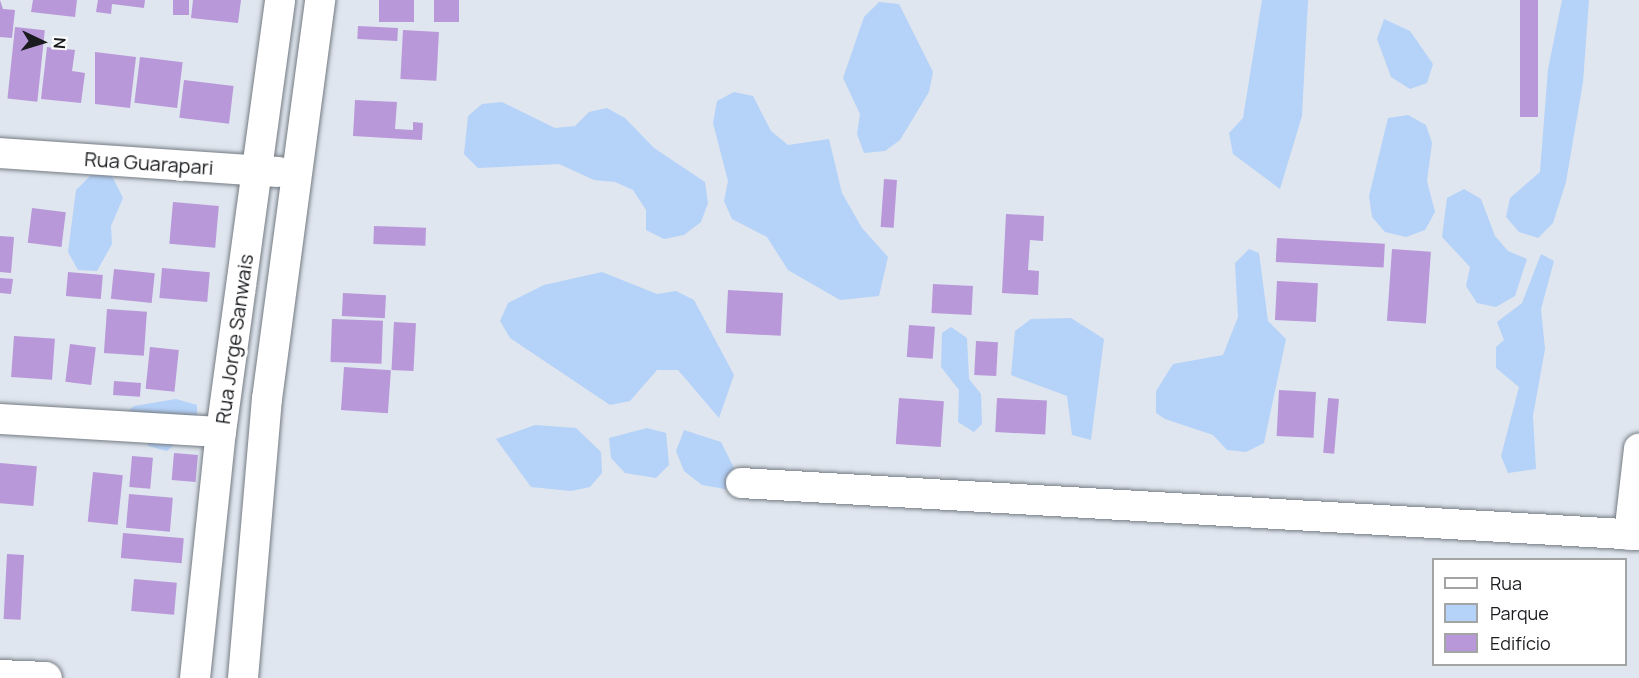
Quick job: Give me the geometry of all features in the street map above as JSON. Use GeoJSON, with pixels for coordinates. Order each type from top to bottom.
{"type":"FeatureCollection","features":[{"type":"Feature","properties":{"kind":"main road"},"geometry":{"type":"LineString","coordinates":[[0,676],[45,678]]}},
{"type":"Feature","properties":{"kind":"street","name":"Rua Jorge Sanwais"},"geometry":{"type":"LineString","coordinates":[[195,678],[221,432],[280,0]]}},
{"type":"Feature","properties":{"kind":"street","name":"Rua Jorge Sanwais"},"geometry":{"type":"LineString","coordinates":[[243,678],[267,399],[320,0]]}},
{"type":"Feature","properties":{"kind":"street","name":"Rua Guarapari"},"geometry":{"type":"LineString","coordinates":[[0,153],[298,174]]}},
{"type":"Feature","properties":{"kind":"street"},"geometry":{"type":"LineString","coordinates":[[0,419],[221,432]]}},
{"type":"Feature","properties":{"kind":"street"},"geometry":{"type":"LineString","coordinates":[[741,483],[1634,535],[1639,449]]}},
{"type":"Feature","properties":{"kind":"green space"},"geometry":{"type":"Polygon","coordinates":[[[1262,0],[1308,0],[1302,116],[1280,189],[1233,154],[1229,133],[1243,118],[1262,0]]]}},
{"type":"Feature","properties":{"kind":"green space"},"geometry":{"type":"Polygon","coordinates":[[[1562,0],[1589,0],[1583,82],[1566,182],[1553,223],[1538,238],[1519,232],[1506,217],[1510,198],[1540,172],[1548,69],[1562,0]]]}},
{"type":"Feature","properties":{"kind":"green space"},"geometry":{"type":"Polygon","coordinates":[[[879,2],[899,4],[933,72],[929,92],[900,140],[885,151],[864,153],[857,134],[860,114],[843,78],[864,17],[879,2]]]}},
{"type":"Feature","properties":{"kind":"green space"},"geometry":{"type":"Polygon","coordinates":[[[1384,19],[1410,31],[1433,64],[1427,83],[1410,89],[1391,77],[1377,39],[1384,19]]]}},
{"type":"Feature","properties":{"kind":"green space"},"geometry":{"type":"Polygon","coordinates":[[[734,92],[753,96],[771,131],[788,145],[829,139],[842,193],[862,228],[888,257],[879,296],[840,300],[788,270],[767,237],[732,219],[724,201],[728,181],[713,123],[717,101],[734,92]]]}},
{"type":"Feature","properties":{"kind":"green space"},"geometry":{"type":"Polygon","coordinates":[[[502,102],[555,128],[575,126],[589,112],[607,108],[625,118],[654,148],[705,182],[708,203],[701,222],[684,235],[664,239],[646,230],[646,210],[633,190],[615,182],[594,180],[559,164],[478,168],[464,154],[468,116],[482,104],[502,102]]]}},
{"type":"Feature","properties":{"kind":"green space"},"geometry":{"type":"Polygon","coordinates":[[[1408,115],[1426,125],[1432,143],[1427,181],[1435,212],[1425,230],[1406,237],[1385,232],[1372,217],[1369,196],[1388,118],[1408,115]]]}},
{"type":"Feature","properties":{"kind":"green space"},"geometry":{"type":"Polygon","coordinates":[[[111,174],[123,198],[111,226],[112,244],[97,271],[78,270],[68,252],[76,190],[91,175],[111,174]]]}},
{"type":"Feature","properties":{"kind":"green space"},"geometry":{"type":"Polygon","coordinates":[[[1464,189],[1481,199],[1495,236],[1508,251],[1527,259],[1515,296],[1496,307],[1477,303],[1466,286],[1470,267],[1442,237],[1447,198],[1464,189]]]}},
{"type":"Feature","properties":{"kind":"green space"},"geometry":{"type":"Polygon","coordinates":[[[1249,249],[1259,253],[1268,321],[1286,339],[1264,443],[1246,452],[1227,450],[1213,435],[1165,419],[1156,413],[1156,391],[1173,364],[1223,355],[1238,317],[1235,263],[1249,249]]]}},
{"type":"Feature","properties":{"kind":"green space"},"geometry":{"type":"Polygon","coordinates":[[[1541,254],[1554,261],[1541,309],[1545,349],[1533,416],[1536,469],[1508,473],[1501,456],[1519,387],[1496,368],[1496,347],[1504,340],[1497,322],[1522,303],[1541,254]]]}},
{"type":"Feature","properties":{"kind":"green space"},"geometry":{"type":"Polygon","coordinates":[[[602,272],[657,294],[676,291],[694,300],[734,375],[719,418],[678,370],[657,370],[630,401],[610,405],[510,338],[500,321],[508,303],[544,285],[602,272]]]}},
{"type":"Feature","properties":{"kind":"green space"},"geometry":{"type":"Polygon","coordinates":[[[1071,318],[1104,339],[1091,440],[1072,435],[1067,396],[1011,375],[1015,331],[1031,319],[1071,318]]]}},
{"type":"Feature","properties":{"kind":"green space"},"geometry":{"type":"Polygon","coordinates":[[[951,327],[967,338],[969,379],[981,394],[982,424],[974,432],[958,422],[959,390],[941,367],[942,333],[951,327]]]}},
{"type":"Feature","properties":{"kind":"green space"},"geometry":{"type":"Polygon","coordinates":[[[176,399],[197,405],[197,425],[167,451],[148,446],[147,436],[126,413],[134,406],[176,399]]]}},
{"type":"Feature","properties":{"kind":"green space"},"geometry":{"type":"Polygon","coordinates":[[[535,425],[576,428],[601,452],[602,473],[590,487],[571,491],[531,487],[496,439],[535,425]]]}},
{"type":"Feature","properties":{"kind":"green space"},"geometry":{"type":"Polygon","coordinates":[[[647,428],[666,433],[669,465],[656,478],[625,473],[611,458],[609,438],[647,428]]]}},
{"type":"Feature","properties":{"kind":"green space"},"geometry":{"type":"Polygon","coordinates":[[[684,430],[721,442],[735,470],[731,490],[702,485],[684,471],[676,451],[684,430]]]}},
{"type":"Feature","properties":{"kind":"building"},"geometry":{"type":"Polygon","coordinates":[[[0,0],[3,9],[15,10],[12,38],[0,37],[0,0]]]}},
{"type":"Feature","properties":{"kind":"building"},"geometry":{"type":"Polygon","coordinates":[[[33,0],[77,0],[75,17],[31,12],[33,0]]]}},
{"type":"Feature","properties":{"kind":"building"},"geometry":{"type":"Polygon","coordinates":[[[98,0],[145,0],[144,8],[112,4],[111,14],[96,12],[98,0]]]}},
{"type":"Feature","properties":{"kind":"building"},"geometry":{"type":"Polygon","coordinates":[[[173,0],[189,0],[189,15],[173,15],[173,0]]]}},
{"type":"Feature","properties":{"kind":"building"},"geometry":{"type":"Polygon","coordinates":[[[193,0],[241,0],[238,23],[191,18],[193,0]]]}},
{"type":"Feature","properties":{"kind":"building"},"geometry":{"type":"Polygon","coordinates":[[[379,0],[414,0],[414,22],[379,22],[379,0]]]}},
{"type":"Feature","properties":{"kind":"building"},"geometry":{"type":"Polygon","coordinates":[[[434,0],[459,0],[459,22],[434,22],[434,0]]]}},
{"type":"Feature","properties":{"kind":"building"},"geometry":{"type":"Polygon","coordinates":[[[1520,0],[1538,0],[1538,117],[1520,117],[1520,0]]]}},
{"type":"Feature","properties":{"kind":"building"},"geometry":{"type":"Polygon","coordinates":[[[358,26],[398,28],[397,41],[357,39],[358,26]]]}},
{"type":"Feature","properties":{"kind":"building"},"geometry":{"type":"Polygon","coordinates":[[[15,27],[45,30],[37,102],[7,99],[15,27]]]}},
{"type":"Feature","properties":{"kind":"building"},"geometry":{"type":"Polygon","coordinates":[[[403,30],[439,32],[436,81],[400,79],[403,30]]]}},
{"type":"Feature","properties":{"kind":"building"},"geometry":{"type":"Polygon","coordinates":[[[47,47],[75,50],[72,71],[85,73],[81,103],[41,99],[47,47]]]}},
{"type":"Feature","properties":{"kind":"building"},"geometry":{"type":"Polygon","coordinates":[[[95,52],[136,57],[130,108],[95,104],[95,52]]]}},
{"type":"Feature","properties":{"kind":"building"},"geometry":{"type":"Polygon","coordinates":[[[140,57],[183,62],[177,108],[134,103],[140,57]]]}},
{"type":"Feature","properties":{"kind":"building"},"geometry":{"type":"Polygon","coordinates":[[[184,80],[234,86],[229,124],[179,118],[184,80]]]}},
{"type":"Feature","properties":{"kind":"building"},"geometry":{"type":"Polygon","coordinates":[[[355,100],[397,102],[395,129],[413,130],[413,122],[423,123],[422,140],[353,136],[355,100]]]}},
{"type":"Feature","properties":{"kind":"building"},"geometry":{"type":"Polygon","coordinates":[[[884,179],[897,180],[894,228],[881,227],[884,179]]]}},
{"type":"Feature","properties":{"kind":"building"},"geometry":{"type":"Polygon","coordinates":[[[173,202],[219,206],[215,248],[169,244],[173,202]]]}},
{"type":"Feature","properties":{"kind":"building"},"geometry":{"type":"Polygon","coordinates":[[[32,208],[66,212],[61,247],[28,243],[32,208]]]}},
{"type":"Feature","properties":{"kind":"building"},"geometry":{"type":"Polygon","coordinates":[[[1006,214],[1044,216],[1043,241],[1030,240],[1028,270],[1039,271],[1038,295],[1002,293],[1006,214]]]}},
{"type":"Feature","properties":{"kind":"building"},"geometry":{"type":"Polygon","coordinates":[[[374,226],[426,228],[425,246],[373,244],[374,226]]]}},
{"type":"Feature","properties":{"kind":"building"},"geometry":{"type":"Polygon","coordinates":[[[0,236],[14,237],[11,273],[0,272],[0,236]]]}},
{"type":"Feature","properties":{"kind":"building"},"geometry":{"type":"Polygon","coordinates":[[[1277,238],[1385,244],[1384,268],[1276,262],[1277,238]]]}},
{"type":"Feature","properties":{"kind":"building"},"geometry":{"type":"Polygon","coordinates":[[[1392,249],[1431,252],[1426,324],[1387,321],[1392,249]]]}},
{"type":"Feature","properties":{"kind":"building"},"geometry":{"type":"Polygon","coordinates":[[[162,268],[210,272],[207,302],[159,298],[162,268]]]}},
{"type":"Feature","properties":{"kind":"building"},"geometry":{"type":"Polygon","coordinates":[[[114,269],[155,273],[152,303],[111,299],[114,269]]]}},
{"type":"Feature","properties":{"kind":"building"},"geometry":{"type":"Polygon","coordinates":[[[68,272],[103,275],[101,299],[66,296],[68,272]]]}},
{"type":"Feature","properties":{"kind":"building"},"geometry":{"type":"Polygon","coordinates":[[[0,278],[13,279],[11,294],[0,293],[0,278]]]}},
{"type":"Feature","properties":{"kind":"building"},"geometry":{"type":"Polygon","coordinates":[[[1277,281],[1318,283],[1316,322],[1275,320],[1277,281]]]}},
{"type":"Feature","properties":{"kind":"building"},"geometry":{"type":"Polygon","coordinates":[[[933,284],[973,286],[971,315],[931,313],[933,284]]]}},
{"type":"Feature","properties":{"kind":"building"},"geometry":{"type":"Polygon","coordinates":[[[728,290],[783,293],[781,336],[726,333],[728,290]]]}},
{"type":"Feature","properties":{"kind":"building"},"geometry":{"type":"Polygon","coordinates":[[[343,293],[386,295],[385,318],[342,316],[343,293]]]}},
{"type":"Feature","properties":{"kind":"building"},"geometry":{"type":"Polygon","coordinates":[[[107,309],[147,312],[144,356],[104,353],[107,309]]]}},
{"type":"Feature","properties":{"kind":"building"},"geometry":{"type":"Polygon","coordinates":[[[332,319],[383,321],[381,364],[330,362],[332,319]]]}},
{"type":"Feature","properties":{"kind":"building"},"geometry":{"type":"Polygon","coordinates":[[[394,322],[416,323],[413,371],[391,370],[394,322]]]}},
{"type":"Feature","properties":{"kind":"building"},"geometry":{"type":"Polygon","coordinates":[[[909,325],[935,327],[933,359],[907,357],[909,325]]]}},
{"type":"Feature","properties":{"kind":"building"},"geometry":{"type":"Polygon","coordinates":[[[14,336],[55,339],[52,380],[11,377],[14,336]]]}},
{"type":"Feature","properties":{"kind":"building"},"geometry":{"type":"Polygon","coordinates":[[[976,341],[998,342],[996,376],[974,375],[976,341]]]}},
{"type":"Feature","properties":{"kind":"building"},"geometry":{"type":"Polygon","coordinates":[[[70,344],[96,347],[91,385],[65,382],[70,344]]]}},
{"type":"Feature","properties":{"kind":"building"},"geometry":{"type":"Polygon","coordinates":[[[150,347],[179,350],[174,392],[146,389],[150,347]]]}},
{"type":"Feature","properties":{"kind":"building"},"geometry":{"type":"Polygon","coordinates":[[[344,367],[391,370],[388,413],[341,410],[344,367]]]}},
{"type":"Feature","properties":{"kind":"building"},"geometry":{"type":"Polygon","coordinates":[[[114,381],[141,383],[140,397],[113,395],[114,381]]]}},
{"type":"Feature","properties":{"kind":"building"},"geometry":{"type":"Polygon","coordinates":[[[1279,390],[1316,392],[1314,438],[1277,436],[1279,390]]]}},
{"type":"Feature","properties":{"kind":"building"},"geometry":{"type":"Polygon","coordinates":[[[899,398],[944,401],[941,447],[896,444],[899,398]]]}},
{"type":"Feature","properties":{"kind":"building"},"geometry":{"type":"Polygon","coordinates":[[[997,398],[1047,401],[1045,435],[995,432],[997,398]]]}},
{"type":"Feature","properties":{"kind":"building"},"geometry":{"type":"Polygon","coordinates":[[[1328,398],[1339,399],[1334,454],[1323,453],[1328,398]]]}},
{"type":"Feature","properties":{"kind":"building"},"geometry":{"type":"Polygon","coordinates":[[[174,453],[198,455],[196,482],[172,480],[174,453]]]}},
{"type":"Feature","properties":{"kind":"building"},"geometry":{"type":"Polygon","coordinates":[[[132,456],[153,458],[150,489],[129,487],[132,456]]]}},
{"type":"Feature","properties":{"kind":"building"},"geometry":{"type":"Polygon","coordinates":[[[0,463],[37,466],[33,506],[0,503],[0,463]]]}},
{"type":"Feature","properties":{"kind":"building"},"geometry":{"type":"Polygon","coordinates":[[[93,472],[123,475],[118,525],[88,522],[93,472]]]}},
{"type":"Feature","properties":{"kind":"building"},"geometry":{"type":"Polygon","coordinates":[[[129,494],[173,498],[170,532],[126,528],[129,494]]]}},
{"type":"Feature","properties":{"kind":"building"},"geometry":{"type":"Polygon","coordinates":[[[123,533],[184,538],[182,563],[121,558],[123,533]]]}},
{"type":"Feature","properties":{"kind":"building"},"geometry":{"type":"Polygon","coordinates":[[[7,554],[24,555],[21,620],[4,619],[7,554]]]}},
{"type":"Feature","properties":{"kind":"building"},"geometry":{"type":"Polygon","coordinates":[[[134,579],[177,583],[174,615],[131,611],[134,579]]]}}]}
